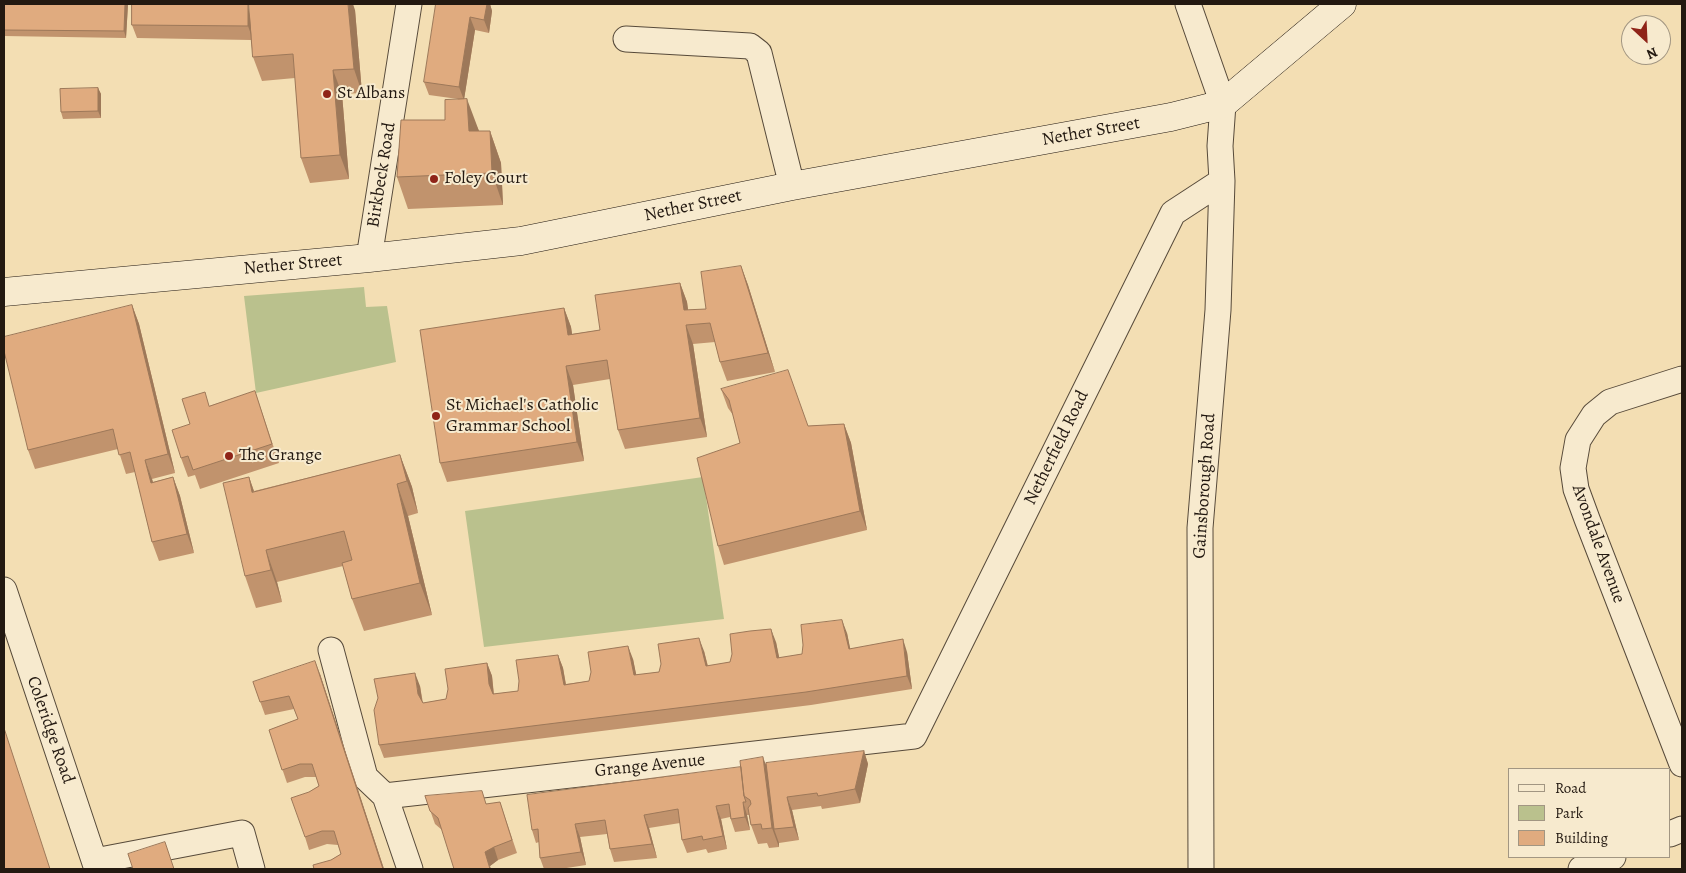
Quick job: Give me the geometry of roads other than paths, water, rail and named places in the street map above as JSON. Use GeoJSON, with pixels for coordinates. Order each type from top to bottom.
{"type":"FeatureCollection","features":[{"type":"Feature","properties":{"kind":"street","name":"Birkbeck Road"},"geometry":{"type":"LineString","coordinates":[[369,258],[409,4]]}},
{"type":"Feature","properties":{"kind":"street"},"geometry":{"type":"LineString","coordinates":[[1188,4],[1223,104]]}},
{"type":"Feature","properties":{"kind":"street","name":"Nether Street"},"geometry":{"type":"LineString","coordinates":[[4,292],[521,242],[792,186],[1171,117],[1223,104],[1342,4]]}},
{"type":"Feature","properties":{"kind":"street"},"geometry":{"type":"LineString","coordinates":[[626,39],[750,46],[759,53],[792,186]]}},
{"type":"Feature","properties":{"kind":"street","name":"Gainsborough Road"},"geometry":{"type":"LineString","coordinates":[[1201,869],[1200,528],[1218,310],[1222,181],[1220,146],[1223,104]]}},
{"type":"Feature","properties":{"kind":"street","name":"Netherfield Road"},"geometry":{"type":"LineString","coordinates":[[914,736],[1174,213],[1222,181]]}},
{"type":"Feature","properties":{"kind":"street","name":"Avondale Avenue"},"geometry":{"type":"LineString","coordinates":[[1682,379],[1610,402],[1594,415],[1578,440],[1572,468],[1576,489],[1587,519],[1682,764]]}},
{"type":"Feature","properties":{"kind":"street","name":"Coleridge Road"},"geometry":{"type":"LineString","coordinates":[[4,590],[96,865]]}},
{"type":"Feature","properties":{"kind":"street"},"geometry":{"type":"LineString","coordinates":[[332,650],[365,777],[385,796],[410,869]]}},
{"type":"Feature","properties":{"kind":"street","name":"Grange Avenue"},"geometry":{"type":"LineString","coordinates":[[385,796],[914,736]]}},
{"type":"Feature","properties":{"kind":"street"},"geometry":{"type":"LineString","coordinates":[[96,865],[242,833],[252,869]]}},
{"type":"Feature","properties":{"kind":"street"},"geometry":{"type":"LineString","coordinates":[[1581,869],[1609,858]]}},
{"type":"Feature","properties":{"kind":"place","name":"St Albans"},"geometry":{"type":"Point","coordinates":[327,94]}},
{"type":"Feature","properties":{"kind":"place","name":"Foley Court"},"geometry":{"type":"Point","coordinates":[434,179]}},
{"type":"Feature","properties":{"kind":"place","name":"St Michael's Catholic Grammar School"},"geometry":{"type":"Point","coordinates":[436,416]}},
{"type":"Feature","properties":{"kind":"place","name":"The Grange"},"geometry":{"type":"Point","coordinates":[229,456]}}]}
